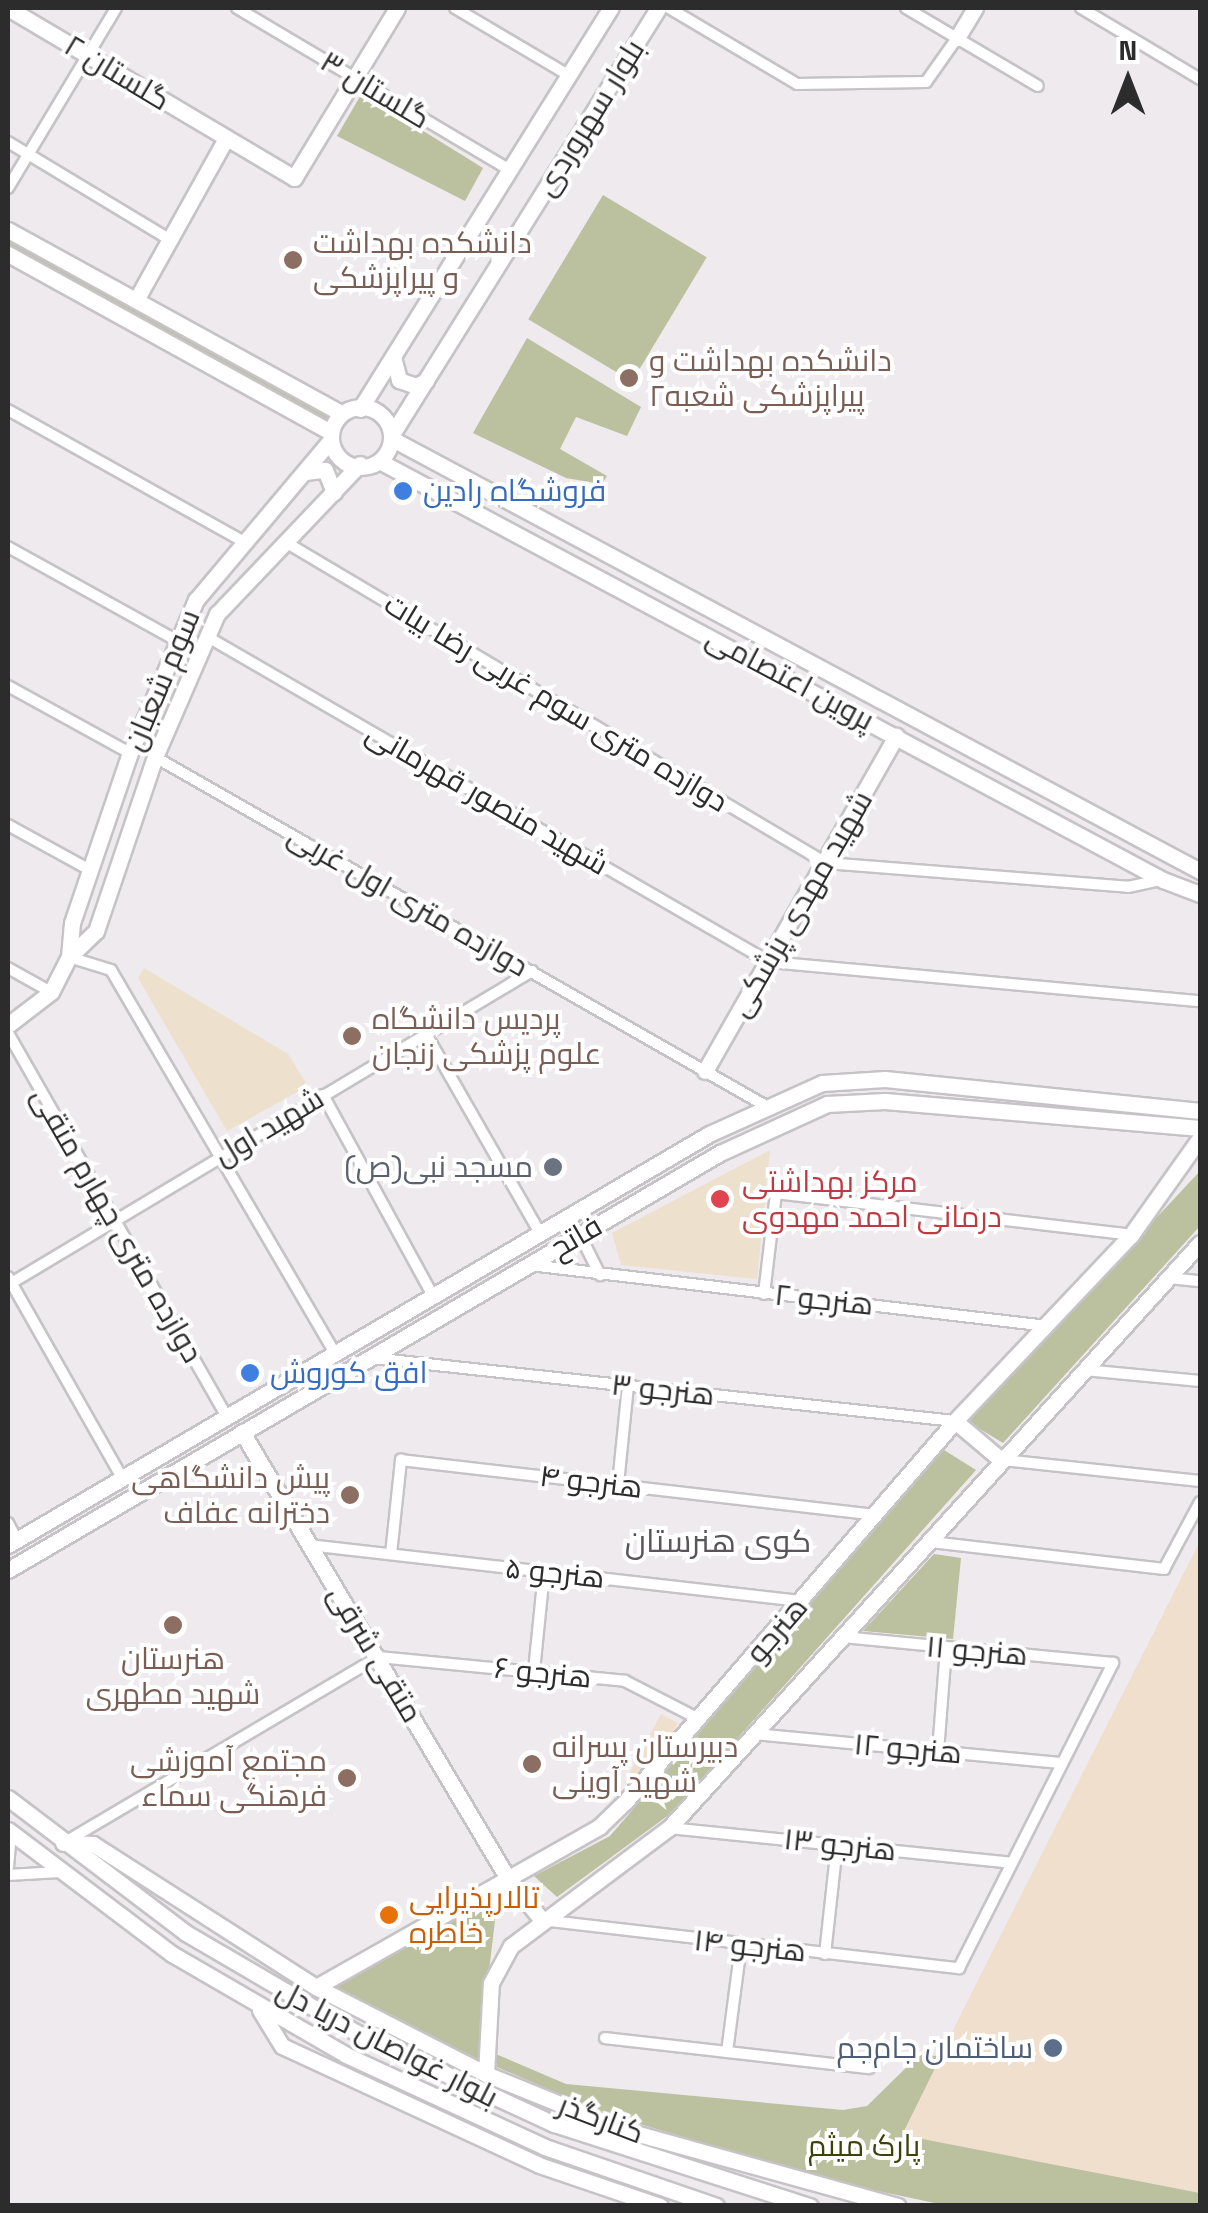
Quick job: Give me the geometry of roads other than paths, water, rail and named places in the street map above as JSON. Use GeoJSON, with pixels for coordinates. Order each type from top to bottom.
{"type":"FeatureCollection","features":[{"type":"Feature","properties":{"kind":"main road","name":"گلستان ۲"},"geometry":{"type":"LineString","coordinates":[[8,8],[294,178],[354,78]]}},
{"type":"Feature","properties":{"kind":"main road"},"geometry":{"type":"LineString","coordinates":[[354,78],[397,8]]}},
{"type":"Feature","properties":{"kind":"main road","name":"بلوار سهروردی"},"geometry":{"type":"LineString","coordinates":[[360,409],[512,172],[611,8]]}},
{"type":"Feature","properties":{"kind":"main road","name":"بلوار سهروردی"},"geometry":{"type":"LineString","coordinates":[[381,462],[426,381],[658,8]]}},
{"type":"Feature","properties":{"kind":"main road"},"geometry":{"type":"LineString","coordinates":[[957,38],[975,8]]}},
{"type":"Feature","properties":{"kind":"main road"},"geometry":{"type":"LineString","coordinates":[[136,300],[226,138]]}},
{"type":"Feature","properties":{"kind":"main road"},"geometry":{"type":"LineString","coordinates":[[8,230],[339,412],[360,409]]}},
{"type":"Feature","properties":{"kind":"main road"},"geometry":{"type":"LineString","coordinates":[[8,254],[328,436],[360,464],[381,462]]}},
{"type":"Feature","properties":{"kind":"main road"},"geometry":{"type":"LineString","coordinates":[[394,358],[399,380],[416,386],[426,381]]}},
{"type":"Feature","properties":{"kind":"main road","name":"پروین اعتصامی"},"geometry":{"type":"LineString","coordinates":[[360,409],[395,436],[1200,871]]}},
{"type":"Feature","properties":{"kind":"main road","name":"سوم شعبان"},"geometry":{"type":"LineString","coordinates":[[70,957],[72,923],[130,752],[176,640],[196,600],[304,472],[339,412]]}},
{"type":"Feature","properties":{"kind":"main road","name":"پروین اعتصامی"},"geometry":{"type":"LineString","coordinates":[[381,462],[1163,880],[1200,894]]}},
{"type":"Feature","properties":{"kind":"main road","name":"سوم شعبان"},"geometry":{"type":"LineString","coordinates":[[8,1025],[50,992],[70,957],[96,931],[155,757],[206,636],[243,583],[287,543],[360,464]]}},
{"type":"Feature","properties":{"kind":"main road"},"geometry":{"type":"LineString","coordinates":[[304,472],[325,470],[334,492]]}},
{"type":"Feature","properties":{"kind":"main road","name":"شهید مهدی پزشکی"},"geometry":{"type":"LineString","coordinates":[[705,1071],[896,736]]}},
{"type":"Feature","properties":{"kind":"main road","name":"فاتح"},"geometry":{"type":"LineString","coordinates":[[12,1542],[764,1105],[822,1083],[886,1079],[1200,1111]]}},
{"type":"Feature","properties":{"kind":"main road"},"geometry":{"type":"LineString","coordinates":[[822,1083],[827,1104]]}},
{"type":"Feature","properties":{"kind":"main road","name":"فاتح"},"geometry":{"type":"LineString","coordinates":[[8,1570],[738,1143],[827,1104],[885,1100],[1200,1128]]}},
{"type":"Feature","properties":{"kind":"main road","name":"هنرجو"},"geometry":{"type":"LineString","coordinates":[[316,1987],[600,1826],[700,1720],[955,1422],[1131,1235],[1200,1138]]}},
{"type":"Feature","properties":{"kind":"main road","name":"هنرجو"},"geometry":{"type":"LineString","coordinates":[[486,2074],[491,1983],[511,1946],[541,1919],[669,1828],[1200,1243]]}},
{"type":"Feature","properties":{"kind":"main road"},"geometry":{"type":"LineString","coordinates":[[955,1422],[1001,1460]]}},
{"type":"Feature","properties":{"kind":"main road","name":"متقی شرقی"},"geometry":{"type":"LineString","coordinates":[[242,1432],[507,1877],[541,1919]]}},
{"type":"Feature","properties":{"kind":"main road","name":"بلوار غواصان دریا دل"},"geometry":{"type":"LineString","coordinates":[[8,1798],[63,1842],[258,1978],[454,2082],[656,2162],[810,2206]]}},
{"type":"Feature","properties":{"kind":"main road","name":"بلوار غواصان دریا دل"},"geometry":{"type":"LineString","coordinates":[[9,1831],[60,1872],[258,2006],[444,2104],[716,2206]]}},
{"type":"Feature","properties":{"kind":"main road","name":"کنارگذر"},"geometry":{"type":"LineString","coordinates":[[63,1842],[93,1844],[316,1987],[486,2074],[624,2130],[898,2206]]}},
{"type":"Feature","properties":{"kind":"main road","name":"کنارگذر"},"geometry":{"type":"LineString","coordinates":[[258,2006],[282,2046],[540,2165],[660,2206]]}},
{"type":"Feature","properties":{"kind":"street"},"geometry":{"type":"LineString","coordinates":[[8,188],[116,8]]}},
{"type":"Feature","properties":{"kind":"street","name":"گلستان ۳"},"geometry":{"type":"LineString","coordinates":[[238,8],[512,172]]}},
{"type":"Feature","properties":{"kind":"street"},"geometry":{"type":"LineString","coordinates":[[455,8],[570,76]]}},
{"type":"Feature","properties":{"kind":"street"},"geometry":{"type":"LineString","coordinates":[[670,8],[797,84],[926,82],[957,38]]}},
{"type":"Feature","properties":{"kind":"street"},"geometry":{"type":"LineString","coordinates":[[906,8],[1038,86]]}},
{"type":"Feature","properties":{"kind":"street"},"geometry":{"type":"LineString","coordinates":[[1081,8],[1200,79]]}},
{"type":"Feature","properties":{"kind":"street"},"geometry":{"type":"LineString","coordinates":[[8,142],[168,239]]}},
{"type":"Feature","properties":{"kind":"street"},"geometry":{"type":"LineString","coordinates":[[8,410],[246,543]]}},
{"type":"Feature","properties":{"kind":"street","name":"دوازده متری سوم غربی رضا بیات"},"geometry":{"type":"LineString","coordinates":[[287,543],[826,863]]}},
{"type":"Feature","properties":{"kind":"street"},"geometry":{"type":"LineString","coordinates":[[8,547],[176,640]]}},
{"type":"Feature","properties":{"kind":"street","name":"شهید منصور قهرمانی"},"geometry":{"type":"LineString","coordinates":[[206,636],[769,962]]}},
{"type":"Feature","properties":{"kind":"street"},"geometry":{"type":"LineString","coordinates":[[8,686],[130,752]]}},
{"type":"Feature","properties":{"kind":"street","name":"دوازده متری اول غربی"},"geometry":{"type":"LineString","coordinates":[[155,757],[764,1105]]}},
{"type":"Feature","properties":{"kind":"street"},"geometry":{"type":"LineString","coordinates":[[8,825],[90,870]]}},
{"type":"Feature","properties":{"kind":"street"},"geometry":{"type":"LineString","coordinates":[[826,863],[1128,887],[1163,880]]}},
{"type":"Feature","properties":{"kind":"street"},"geometry":{"type":"LineString","coordinates":[[70,957],[112,970],[335,1354]]}},
{"type":"Feature","properties":{"kind":"street"},"geometry":{"type":"LineString","coordinates":[[769,962],[1200,1001]]}},
{"type":"Feature","properties":{"kind":"street"},"geometry":{"type":"LineString","coordinates":[[8,968],[50,992]]}},
{"type":"Feature","properties":{"kind":"street","name":"شهید اول"},"geometry":{"type":"LineString","coordinates":[[9,1282],[532,971]]}},
{"type":"Feature","properties":{"kind":"street","name":"دوازده متری چهارم متقی"},"geometry":{"type":"LineString","coordinates":[[8,1033],[227,1417]]}},
{"type":"Feature","properties":{"kind":"street"},"geometry":{"type":"LineString","coordinates":[[426,1034],[540,1234]]}},
{"type":"Feature","properties":{"kind":"street"},"geometry":{"type":"LineString","coordinates":[[323,1095],[433,1296]]}},
{"type":"Feature","properties":{"kind":"street"},"geometry":{"type":"LineString","coordinates":[[764,1294],[776,1193],[1131,1235]]}},
{"type":"Feature","properties":{"kind":"street"},"geometry":{"type":"LineString","coordinates":[[580,1234],[601,1276]]}},
{"type":"Feature","properties":{"kind":"street","name":"هنرجو ۲"},"geometry":{"type":"LineString","coordinates":[[529,1264],[601,1276],[1047,1326]]}},
{"type":"Feature","properties":{"kind":"street"},"geometry":{"type":"LineString","coordinates":[[1169,1278],[1200,1281]]}},
{"type":"Feature","properties":{"kind":"street"},"geometry":{"type":"LineString","coordinates":[[9,1282],[122,1478]]}},
{"type":"Feature","properties":{"kind":"street","name":"هنرجو ۳"},"geometry":{"type":"LineString","coordinates":[[370,1358],[955,1422]]}},
{"type":"Feature","properties":{"kind":"street"},"geometry":{"type":"LineString","coordinates":[[1084,1370],[1200,1381]]}},
{"type":"Feature","properties":{"kind":"street"},"geometry":{"type":"LineString","coordinates":[[618,1484],[628,1386]]}},
{"type":"Feature","properties":{"kind":"street","name":"هنرجو ۴"},"geometry":{"type":"LineString","coordinates":[[390,1554],[402,1460],[875,1515]]}},
{"type":"Feature","properties":{"kind":"street"},"geometry":{"type":"LineString","coordinates":[[1001,1460],[1200,1480]]}},
{"type":"Feature","properties":{"kind":"street"},"geometry":{"type":"LineString","coordinates":[[931,1542],[1164,1569],[1200,1502]]}},
{"type":"Feature","properties":{"kind":"street"},"geometry":{"type":"LineString","coordinates":[[8,1523],[12,1542]]}},
{"type":"Feature","properties":{"kind":"street","name":"هنرجو ۵"},"geometry":{"type":"LineString","coordinates":[[309,1545],[802,1601]]}},
{"type":"Feature","properties":{"kind":"street"},"geometry":{"type":"LineString","coordinates":[[534,1671],[544,1572]]}},
{"type":"Feature","properties":{"kind":"street","name":"هنرجو ۱۱"},"geometry":{"type":"LineString","coordinates":[[841,1637],[1113,1662],[1061,1763]]}},
{"type":"Feature","properties":{"kind":"street"},"geometry":{"type":"LineString","coordinates":[[938,1752],[946,1649]]}},
{"type":"Feature","properties":{"kind":"street"},"geometry":{"type":"LineString","coordinates":[[63,1842],[378,1657]]}},
{"type":"Feature","properties":{"kind":"street","name":"هنرجو ۶"},"geometry":{"type":"LineString","coordinates":[[378,1657],[625,1682],[700,1720]]}},
{"type":"Feature","properties":{"kind":"street","name":"هنرجو ۱۲"},"geometry":{"type":"LineString","coordinates":[[754,1734],[1061,1763]]}},
{"type":"Feature","properties":{"kind":"street"},"geometry":{"type":"LineString","coordinates":[[1011,1863],[1061,1763]]}},
{"type":"Feature","properties":{"kind":"street","name":"هنرجو ۱۳"},"geometry":{"type":"LineString","coordinates":[[669,1828],[1011,1863]]}},
{"type":"Feature","properties":{"kind":"street"},"geometry":{"type":"LineString","coordinates":[[8,1867],[9,1831]]}},
{"type":"Feature","properties":{"kind":"street"},"geometry":{"type":"LineString","coordinates":[[825,1954],[837,1845]]}},
{"type":"Feature","properties":{"kind":"street","name":"هنرجو ۱۴"},"geometry":{"type":"LineString","coordinates":[[541,1919],[959,1968],[1011,1863]]}},
{"type":"Feature","properties":{"kind":"street"},"geometry":{"type":"LineString","coordinates":[[8,1875],[60,1872]]}},
{"type":"Feature","properties":{"kind":"street"},"geometry":{"type":"LineString","coordinates":[[727,2052],[741,1945]]}},
{"type":"Feature","properties":{"kind":"street"},"geometry":{"type":"LineString","coordinates":[[605,2038],[870,2068]]}},
{"type":"Feature","properties":{"kind":"place","name":"دانشکده بهداشت و پیراپزشکی"},"geometry":{"type":"Point","coordinates":[293,260]}},
{"type":"Feature","properties":{"kind":"place","name":"دانشکده بهداشت و پیراپزشکى شعبه۲"},"geometry":{"type":"Point","coordinates":[629,378]}},
{"type":"Feature","properties":{"kind":"place","name":"فروشگاه رادین"},"geometry":{"type":"Point","coordinates":[403,491]}},
{"type":"Feature","properties":{"kind":"place","name":"پردیس دانشگاه علوم پزشکى زنجان"},"geometry":{"type":"Point","coordinates":[352,1036]}},
{"type":"Feature","properties":{"kind":"place","name":"مسجد نبی(ص)"},"geometry":{"type":"Point","coordinates":[553,1167]}},
{"type":"Feature","properties":{"kind":"place","name":"مرکز بهداشتی درمانی احمد مهدوی"},"geometry":{"type":"Point","coordinates":[720,1199]}},
{"type":"Feature","properties":{"kind":"place","name":"افق کوروش"},"geometry":{"type":"Point","coordinates":[250,1373]}},
{"type":"Feature","properties":{"kind":"place","name":"پیش دانشگاهی دخترانه عفاف"},"geometry":{"type":"Point","coordinates":[350,1495]}},
{"type":"Feature","properties":{"kind":"place","name":"هنرستان شهید مطهری"},"geometry":{"type":"Point","coordinates":[173,1625]}},
{"type":"Feature","properties":{"kind":"place","name":"دبیرستان پسرانه شهید آوینی"},"geometry":{"type":"Point","coordinates":[532,1764]}},
{"type":"Feature","properties":{"kind":"place","name":"مجتمع آموزشی فرهنگی سماء"},"geometry":{"type":"Point","coordinates":[347,1778]}},
{"type":"Feature","properties":{"kind":"place","name":"تالارپذیرایی خاطره"},"geometry":{"type":"Point","coordinates":[389,1915]}},
{"type":"Feature","properties":{"kind":"place","name":"ساختمان جام‌جم"},"geometry":{"type":"Point","coordinates":[1053,2048]}},
{"type":"Feature","properties":{"kind":"district","name":"کوی هنرستان"},"geometry":{"type":"Point","coordinates":[718,1541]}},
{"type":"Feature","properties":{"kind":"park label","name":"پارک میثم"},"geometry":{"type":"Point","coordinates":[864,2146]}}]}
